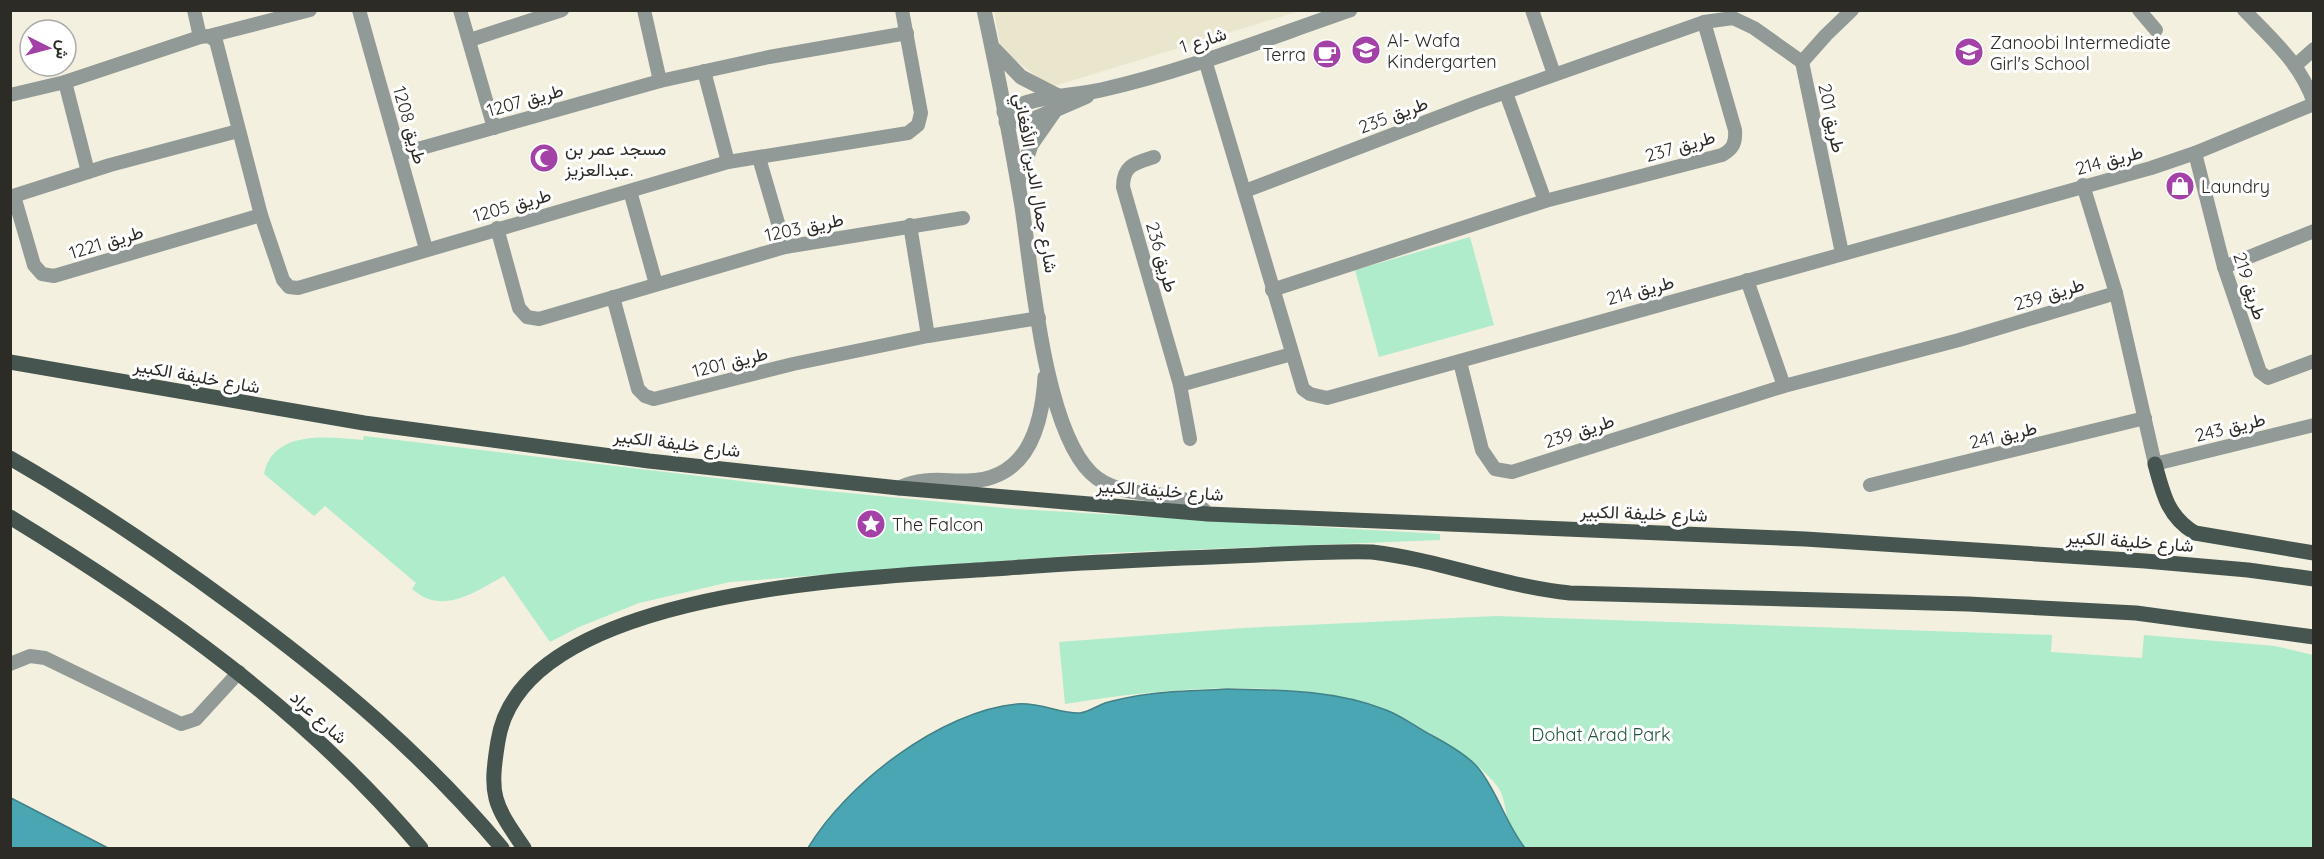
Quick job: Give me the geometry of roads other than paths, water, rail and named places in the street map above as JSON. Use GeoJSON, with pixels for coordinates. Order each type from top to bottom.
{"type":"FeatureCollection","features":[{"type":"Feature","properties":{"kind":"main road","name":"شارع خليفة الكبير"},"geometry":{"type":"LineString","coordinates":[[10,362],[364,423],[649,460],[899,488],[1208,514],[1805,539],[2145,561],[2248,570],[2313,579]]}},
{"type":"Feature","properties":{"kind":"main road"},"geometry":{"type":"LineString","coordinates":[[10,458],[84,500],[155,547],[327,676],[380,720],[464,806],[502,849]]}},
{"type":"Feature","properties":{"kind":"main road"},"geometry":{"type":"LineString","coordinates":[[2155,464],[2171,513],[2181,525],[2195,533],[2313,553]]}},
{"type":"Feature","properties":{"kind":"main road","name":"شارع عراد"},"geometry":{"type":"LineString","coordinates":[[10,517],[91,566],[178,626],[239,672],[321,744],[363,785],[421,849]]}},
{"type":"Feature","properties":{"kind":"main road"},"geometry":{"type":"LineString","coordinates":[[524,849],[501,817],[495,800],[492,774],[502,723],[514,699],[530,680],[568,652],[636,619],[719,597],[797,587],[1059,564],[1372,552],[1421,559],[1518,586],[1570,593],[1968,604],[2125,612],[2313,637]]}},
{"type":"Feature","properties":{"kind":"street","name":"طريق 1205"},"geometry":{"type":"LineString","coordinates":[[194,10],[208,38],[283,280],[293,288],[728,162],[908,133],[918,125],[921,114],[902,10]]}},
{"type":"Feature","properties":{"kind":"street"},"geometry":{"type":"LineString","coordinates":[[10,95],[65,82],[208,38],[310,10]]}},
{"type":"Feature","properties":{"kind":"street","name":"طريق 1208"},"geometry":{"type":"LineString","coordinates":[[359,10],[426,249]]}},
{"type":"Feature","properties":{"kind":"street"},"geometry":{"type":"LineString","coordinates":[[460,10],[494,128]]}},
{"type":"Feature","properties":{"kind":"street"},"geometry":{"type":"LineString","coordinates":[[470,40],[562,10]]}},
{"type":"Feature","properties":{"kind":"street"},"geometry":{"type":"LineString","coordinates":[[644,10],[660,81]]}},
{"type":"Feature","properties":{"kind":"street","name":"شارع جمال الدين الأفغاني"},"geometry":{"type":"LineString","coordinates":[[984,10],[1018,186],[1046,362],[1070,441],[1090,472],[1118,489],[1183,499],[1198,505],[1208,514]]}},
{"type":"Feature","properties":{"kind":"street","name":"شارع 1"},"geometry":{"type":"LineString","coordinates":[[1005,117],[1030,101],[1057,103],[1205,60],[1350,10]]}},
{"type":"Feature","properties":{"kind":"street"},"geometry":{"type":"LineString","coordinates":[[1532,10],[1554,75]]}},
{"type":"Feature","properties":{"kind":"street","name":"طريق 201"},"geometry":{"type":"LineString","coordinates":[[1842,253],[1802,62],[1826,34],[1852,10]]}},
{"type":"Feature","properties":{"kind":"street"},"geometry":{"type":"LineString","coordinates":[[2139,10],[2156,30]]}},
{"type":"Feature","properties":{"kind":"street"},"geometry":{"type":"LineString","coordinates":[[2244,10],[2296,65],[2307,83],[2313,103]]}},
{"type":"Feature","properties":{"kind":"street","name":"طريق 235"},"geometry":{"type":"LineString","coordinates":[[1245,191],[1554,75],[1704,22],[1733,18],[1754,28],[1802,62]]}},
{"type":"Feature","properties":{"kind":"street","name":"طريق 237"},"geometry":{"type":"LineString","coordinates":[[1272,290],[1545,201],[1722,155],[1731,150],[1736,139],[1735,130],[1704,22]]}},
{"type":"Feature","properties":{"kind":"street","name":"طريق 1207"},"geometry":{"type":"LineString","coordinates":[[400,154],[660,81],[907,33]]}},
{"type":"Feature","properties":{"kind":"street"},"geometry":{"type":"LineString","coordinates":[[992,47],[1021,77],[1057,103],[1031,145],[1018,186]]}},
{"type":"Feature","properties":{"kind":"street"},"geometry":{"type":"LineString","coordinates":[[2296,65],[2313,49]]}},
{"type":"Feature","properties":{"kind":"street","name":"طريق 214"},"geometry":{"type":"LineString","coordinates":[[1205,60],[1303,388],[1310,394],[1327,398],[2195,153],[2313,103]]}},
{"type":"Feature","properties":{"kind":"street"},"geometry":{"type":"LineString","coordinates":[[704,71],[728,162]]}},
{"type":"Feature","properties":{"kind":"street"},"geometry":{"type":"LineString","coordinates":[[65,82],[88,172]]}},
{"type":"Feature","properties":{"kind":"street"},"geometry":{"type":"LineString","coordinates":[[1506,93],[1545,201]]}},
{"type":"Feature","properties":{"kind":"street","name":"طريق 1221"},"geometry":{"type":"LineString","coordinates":[[238,131],[88,172],[12,197],[34,265],[42,274],[54,276],[261,215]]}},
{"type":"Feature","properties":{"kind":"street","name":"طريق 219"},"geometry":{"type":"LineString","coordinates":[[2195,153],[2224,267],[2260,372],[2268,378],[2277,377],[2313,361]]}},
{"type":"Feature","properties":{"kind":"street","name":"طريق 236"},"geometry":{"type":"LineString","coordinates":[[1154,157],[1129,165],[1123,174],[1123,187],[1180,385],[1190,439]]}},
{"type":"Feature","properties":{"kind":"street"},"geometry":{"type":"LineString","coordinates":[[759,158],[785,247]]}},
{"type":"Feature","properties":{"kind":"street"},"geometry":{"type":"LineString","coordinates":[[2083,185],[2116,293],[2155,464]]}},
{"type":"Feature","properties":{"kind":"street"},"geometry":{"type":"LineString","coordinates":[[630,191],[656,284]]}},
{"type":"Feature","properties":{"kind":"street","name":"طريق 1203"},"geometry":{"type":"LineString","coordinates":[[497,228],[519,308],[527,317],[539,319],[785,247],[963,218]]}},
{"type":"Feature","properties":{"kind":"street"},"geometry":{"type":"LineString","coordinates":[[910,225],[928,336]]}},
{"type":"Feature","properties":{"kind":"street"},"geometry":{"type":"LineString","coordinates":[[2224,267],[2313,231]]}},
{"type":"Feature","properties":{"kind":"street"},"geometry":{"type":"LineString","coordinates":[[1747,280],[1784,386]]}},
{"type":"Feature","properties":{"kind":"street","name":"طريق 239"},"geometry":{"type":"LineString","coordinates":[[1460,362],[1482,450],[1495,469],[1512,472],[1784,386],[1959,340],[2116,293]]}},
{"type":"Feature","properties":{"kind":"street","name":"طريق 1201"},"geometry":{"type":"LineString","coordinates":[[613,297],[638,389],[645,396],[654,399],[793,364],[928,336],[1039,318]]}},
{"type":"Feature","properties":{"kind":"street"},"geometry":{"type":"LineString","coordinates":[[1180,385],[1292,354]]}},
{"type":"Feature","properties":{"kind":"street","name":"شارع جمال الدين الأفغاني"},"geometry":{"type":"LineString","coordinates":[[899,488],[928,479],[979,480],[1004,471],[1014,463],[1031,443],[1041,418],[1046,362]]}},
{"type":"Feature","properties":{"kind":"street","name":"طريق 241"},"geometry":{"type":"LineString","coordinates":[[1870,485],[2145,418]]}},
{"type":"Feature","properties":{"kind":"street","name":"طريق 243"},"geometry":{"type":"LineString","coordinates":[[2155,464],[2313,425]]}},
{"type":"Feature","properties":{"kind":"street"},"geometry":{"type":"LineString","coordinates":[[10,664],[30,656],[45,658],[182,724],[196,719],[239,672]]}},
{"type":"Feature","properties":{"kind":"water"},"geometry":{"type":"Polygon","coordinates":[[[1228,689],[1308,692],[1348,698],[1398,715],[1456,750],[1479,769],[1525,848],[808,848],[846,799],[871,776],[927,736],[958,720],[1017,704],[1080,713],[1105,703],[1139,696],[1228,689]]]}},
{"type":"Feature","properties":{"kind":"water"},"geometry":{"type":"Polygon","coordinates":[[[11,798],[108,848],[11,848],[11,798]]]}},
{"type":"Feature","properties":{"kind":"place","name":"Al- Wafa Kindergarten"},"geometry":{"type":"Point","coordinates":[1366,50]}},
{"type":"Feature","properties":{"kind":"place","name":"Zanoobi Intermediate Girl's School"},"geometry":{"type":"Point","coordinates":[1969,52]}},
{"type":"Feature","properties":{"kind":"place","name":"Terra"},"geometry":{"type":"Point","coordinates":[1327,54]}},
{"type":"Feature","properties":{"kind":"place","name":"مسجد عمر بن عبدالعزيز."},"geometry":{"type":"Point","coordinates":[544,158]}},
{"type":"Feature","properties":{"kind":"place","name":"Laundry"},"geometry":{"type":"Point","coordinates":[2180,186]}},
{"type":"Feature","properties":{"kind":"place","name":"The Falcon"},"geometry":{"type":"Point","coordinates":[871,524]}},
{"type":"Feature","properties":{"kind":"park label","name":"Dohat Arad Park"},"geometry":{"type":"Point","coordinates":[1601,734]}}]}
